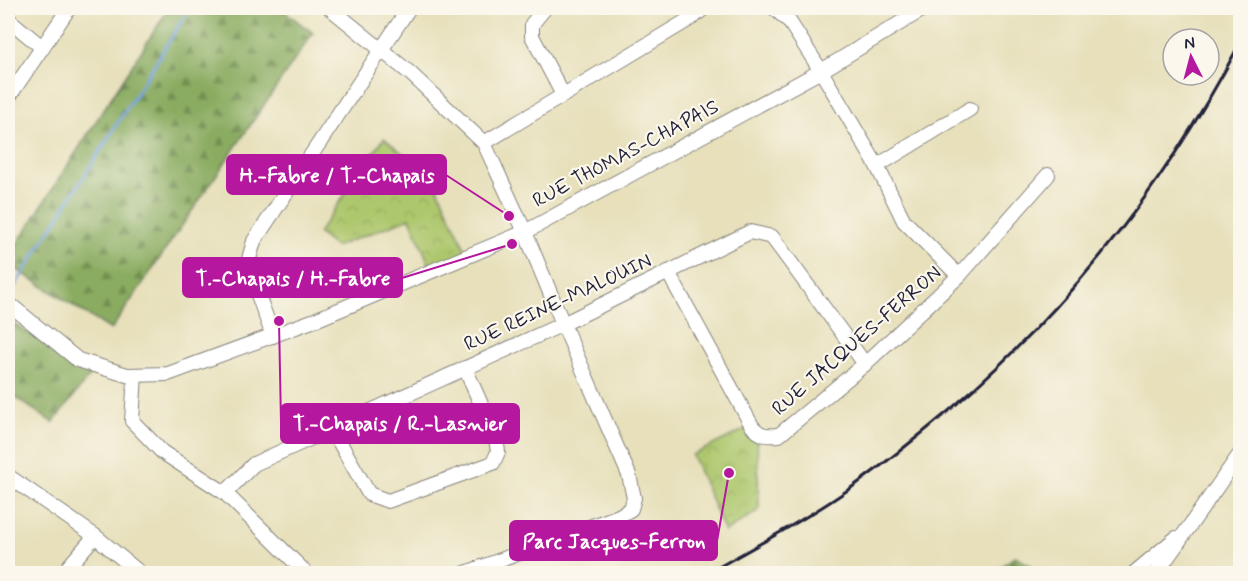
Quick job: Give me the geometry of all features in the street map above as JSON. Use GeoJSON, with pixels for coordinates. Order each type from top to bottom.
{"type":"FeatureCollection","features":[{"type":"Feature","properties":{"kind":"street"},"geometry":{"type":"LineString","coordinates":[[8,98],[69,8]]}},
{"type":"Feature","properties":{"kind":"street"},"geometry":{"type":"LineString","coordinates":[[330,8],[411,74],[484,143],[525,232],[629,475],[634,498],[631,509],[619,516],[463,573]]}},
{"type":"Feature","properties":{"kind":"street"},"geometry":{"type":"LineString","coordinates":[[273,336],[250,273],[249,259],[254,241],[408,8]]}},
{"type":"Feature","properties":{"kind":"street"},"geometry":{"type":"LineString","coordinates":[[545,8],[532,24],[532,36],[563,95]]}},
{"type":"Feature","properties":{"kind":"street"},"geometry":{"type":"LineString","coordinates":[[484,143],[693,17],[704,8]]}},
{"type":"Feature","properties":{"kind":"street"},"geometry":{"type":"LineString","coordinates":[[774,8],[789,21],[821,71],[877,166],[904,220],[959,276]]}},
{"type":"Feature","properties":{"kind":"street","name":"RUE THOMAS-CHAPAIS"},"geometry":{"type":"LineString","coordinates":[[8,303],[78,360],[127,375],[168,374],[273,336],[525,232],[821,71],[925,8]]}},
{"type":"Feature","properties":{"kind":"street"},"geometry":{"type":"LineString","coordinates":[[8,19],[43,48]]}},
{"type":"Feature","properties":{"kind":"street"},"geometry":{"type":"LineString","coordinates":[[877,166],[970,109]]}},
{"type":"Feature","properties":{"kind":"street","name":"RUE JACQUES-FERRON"},"geometry":{"type":"LineString","coordinates":[[668,272],[757,432],[766,436],[779,435],[865,364],[959,276],[1048,175]]}},
{"type":"Feature","properties":{"kind":"street","name":"RUE REINE-MALOUIN"},"geometry":{"type":"LineString","coordinates":[[225,493],[254,464],[563,324],[750,232],[772,237],[865,364]]}},
{"type":"Feature","properties":{"kind":"street"},"geometry":{"type":"LineString","coordinates":[[332,429],[369,494],[388,501],[493,463],[498,452],[496,438],[465,368]]}},
{"type":"Feature","properties":{"kind":"street"},"geometry":{"type":"LineString","coordinates":[[135,375],[132,421],[162,452],[225,493],[305,573]]}},
{"type":"Feature","properties":{"kind":"street"},"geometry":{"type":"LineString","coordinates":[[1156,573],[1194,523],[1240,454]]}},
{"type":"Feature","properties":{"kind":"street"},"geometry":{"type":"LineString","coordinates":[[8,476],[95,536],[141,573]]}},
{"type":"Feature","properties":{"kind":"street"},"geometry":{"type":"LineString","coordinates":[[1133,573],[1194,523]]}},
{"type":"Feature","properties":{"kind":"street"},"geometry":{"type":"LineString","coordinates":[[62,573],[95,536]]}},
{"type":"Feature","properties":{"kind":"green space"},"geometry":{"type":"Polygon","coordinates":[[[169,8],[280,8],[313,33],[111,330],[8,264],[8,258],[169,8]]]}},
{"type":"Feature","properties":{"kind":"green space"},"geometry":{"type":"Polygon","coordinates":[[[384,138],[433,178],[468,255],[432,271],[410,218],[335,247],[318,233],[384,138]]]}},
{"type":"Feature","properties":{"kind":"green space"},"geometry":{"type":"Polygon","coordinates":[[[8,320],[91,374],[53,423],[8,392],[8,320]]]}},
{"type":"Feature","properties":{"kind":"green space"},"geometry":{"type":"Polygon","coordinates":[[[752,426],[757,432],[759,510],[725,532],[692,455],[752,426]]]}},
{"type":"Feature","properties":{"kind":"green space"},"geometry":{"type":"Polygon","coordinates":[[[1016,556],[1041,573],[992,573],[1016,556]]]}},
{"type":"Feature","properties":{"kind":"waterway"},"geometry":{"type":"LineString","coordinates":[[15,286],[190,8]]}},
{"type":"Feature","properties":{"kind":"waterway"},"geometry":{"type":"LineString","coordinates":[[8,340],[11,342],[8,347]]}},
{"type":"Feature","properties":{"kind":"railway"},"geometry":{"type":"LineString","coordinates":[[706,574],[823,507],[881,466],[971,391],[1017,348],[1061,302],[1139,205],[1209,99],[1240,43]]}},
{"type":"Feature","properties":{"kind":"place","name":"H.-Fabre / T.-Chapais"},"geometry":{"type":"Point","coordinates":[509,216]}},
{"type":"Feature","properties":{"kind":"place","name":"T.-Chapais / H.-Fabre"},"geometry":{"type":"Point","coordinates":[512,244]}},
{"type":"Feature","properties":{"kind":"place","name":"T.-Chapais / R.-Lasnier"},"geometry":{"type":"Point","coordinates":[279,321]}},
{"type":"Feature","properties":{"kind":"place","name":"Parc Jacques-Ferron"},"geometry":{"type":"Point","coordinates":[729,473]}}]}
